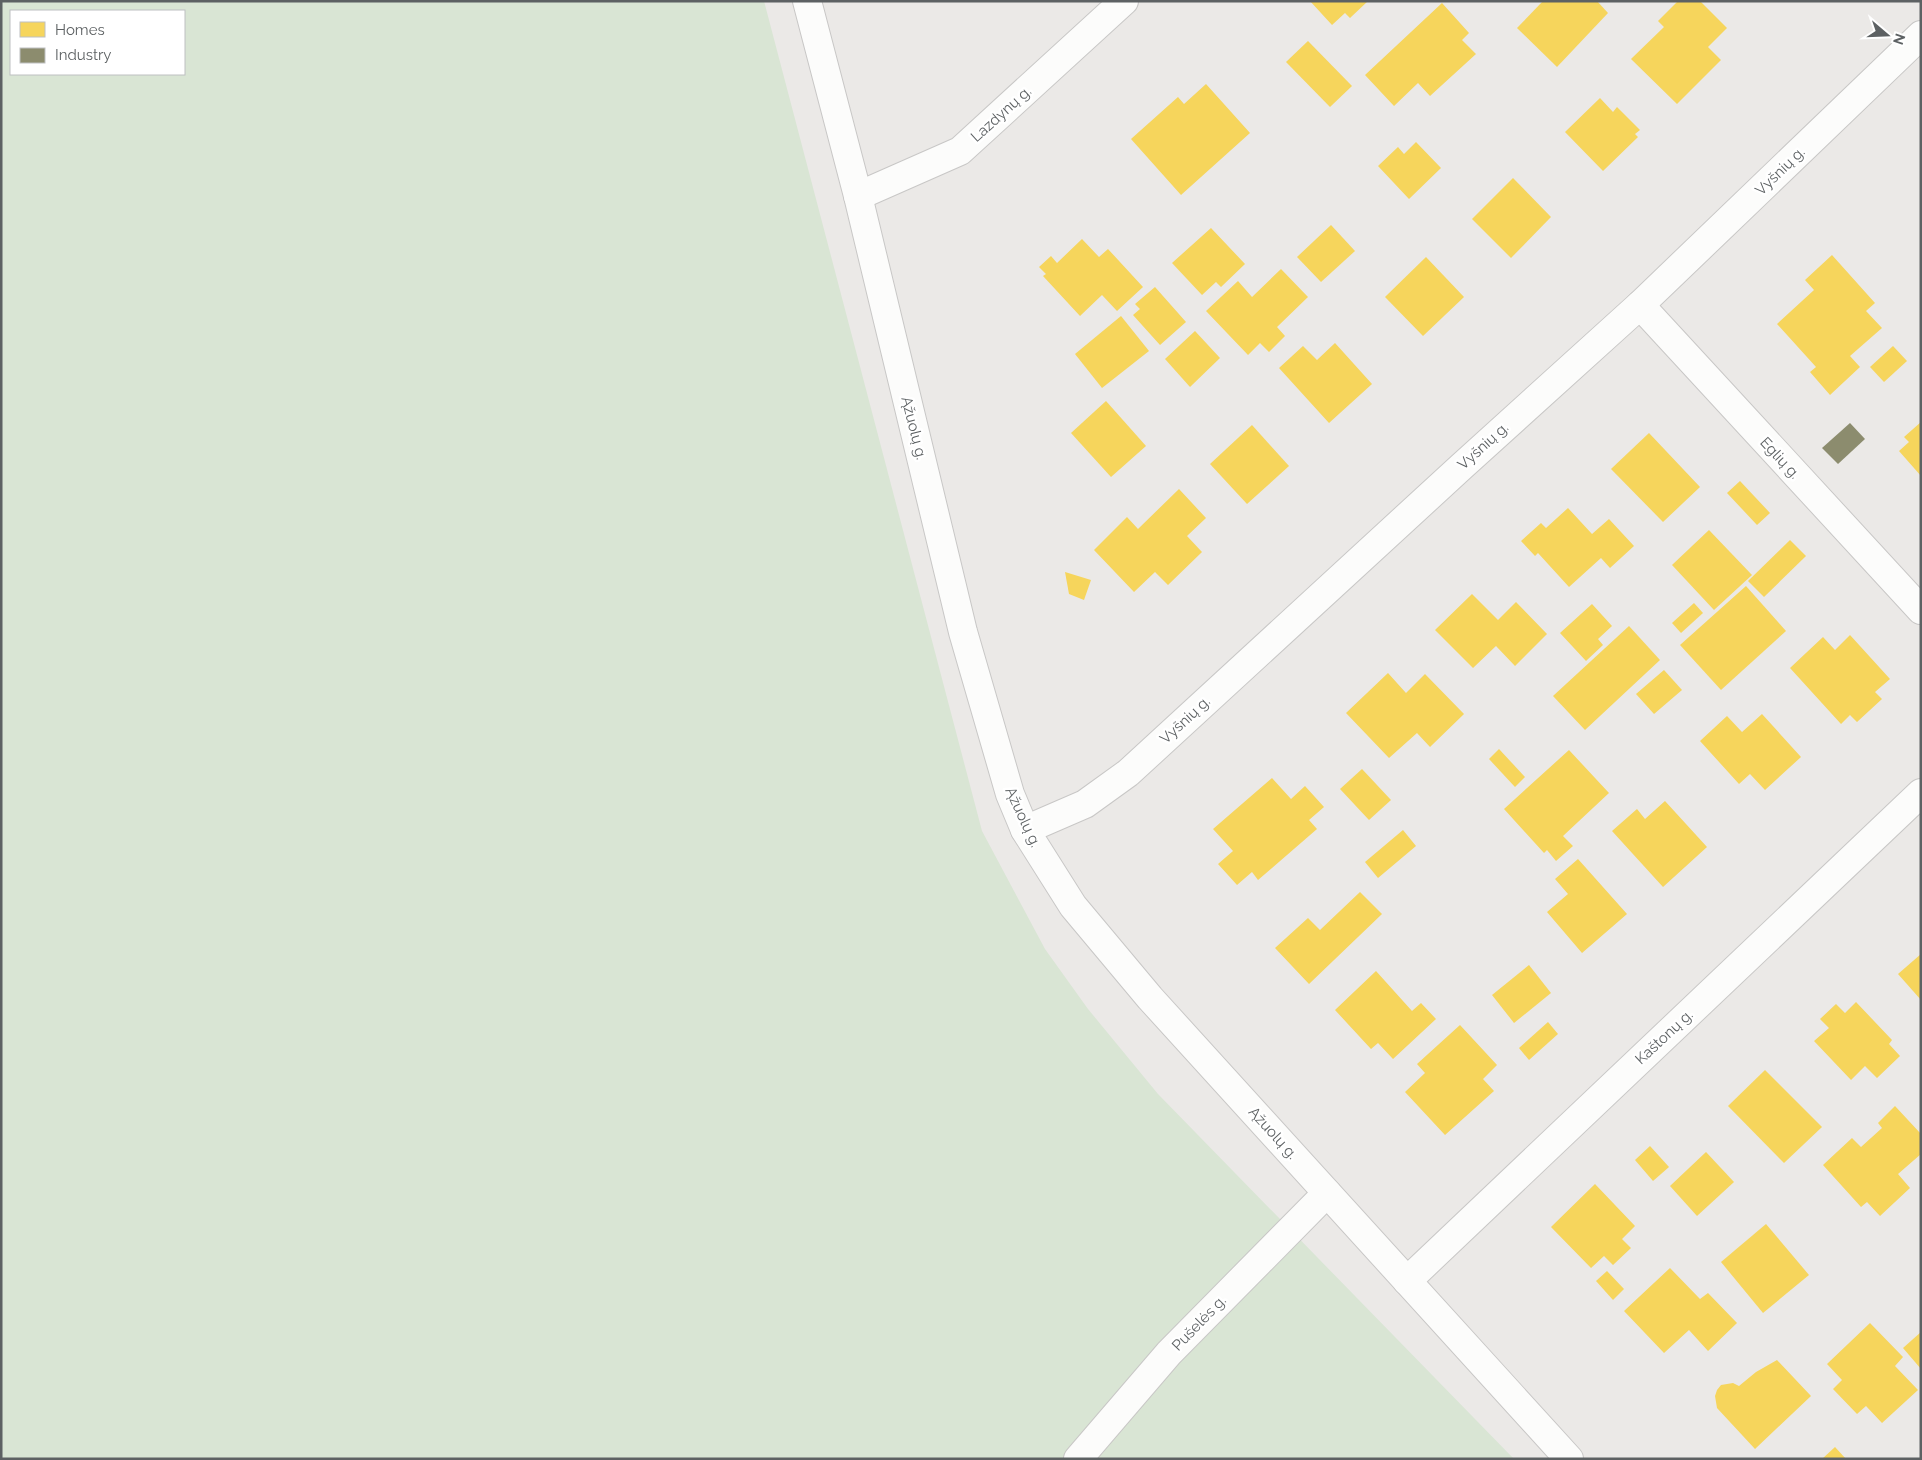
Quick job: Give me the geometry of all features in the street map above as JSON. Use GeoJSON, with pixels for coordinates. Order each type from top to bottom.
{"type":"FeatureCollection","features":[{"type":"Feature","properties":{"kind":"street","name":"Ąžuolų g."},"geometry":{"type":"LineString","coordinates":[[807,1],[858,196],[963,632],[1007,784],[1025,830],[1073,906],[1150,998],[1569,1459]]}},
{"type":"Feature","properties":{"kind":"street","name":"Lazdynų g."},"geometry":{"type":"LineString","coordinates":[[858,196],[960,152],[1124,1]]}},
{"type":"Feature","properties":{"kind":"street","name":"Vyšnių g."},"geometry":{"type":"LineString","coordinates":[[1025,830],[1084,804],[1128,773],[1453,473],[1640,305],[1921,35]]}},
{"type":"Feature","properties":{"kind":"street","name":"Eglių g."},"geometry":{"type":"LineString","coordinates":[[1640,305],[1921,610]]}},
{"type":"Feature","properties":{"kind":"street","name":"Kaštonų g."},"geometry":{"type":"LineString","coordinates":[[1407,1281],[1921,793]]}},
{"type":"Feature","properties":{"kind":"street","name":"Pušelės g."},"geometry":{"type":"LineString","coordinates":[[1078,1459],[1170,1353],[1327,1193]]}},
{"type":"Feature","properties":{"kind":"green space"},"geometry":{"type":"Polygon","coordinates":[[[1,1],[764,1],[982,831],[1045,949],[1088,1009],[1158,1094],[1514,1459],[1,1459],[1,1]]]}},
{"type":"Feature","properties":{"kind":"building: Homes"},"geometry":{"type":"Polygon","coordinates":[[[1310,1],[1368,1],[1350,18],[1345,13],[1332,25],[1310,1]]]}},
{"type":"Feature","properties":{"kind":"building: Homes"},"geometry":{"type":"Polygon","coordinates":[[[1543,1],[1597,1],[1608,13],[1557,67],[1517,28],[1543,1]]]}},
{"type":"Feature","properties":{"kind":"building: Homes"},"geometry":{"type":"Polygon","coordinates":[[[1678,1],[1700,1],[1727,28],[1708,47],[1721,60],[1677,104],[1631,59],[1664,27],[1658,21],[1678,1]]]}},
{"type":"Feature","properties":{"kind":"building: Homes"},"geometry":{"type":"Polygon","coordinates":[[[1442,3],[1469,33],[1462,40],[1476,54],[1430,96],[1418,83],[1394,106],[1365,75],[1442,3]]]}},
{"type":"Feature","properties":{"kind":"building: Homes"},"geometry":{"type":"Polygon","coordinates":[[[1308,41],[1352,86],[1330,107],[1286,62],[1308,41]]]}},
{"type":"Feature","properties":{"kind":"building: Homes"},"geometry":{"type":"Polygon","coordinates":[[[1206,84],[1250,133],[1181,195],[1131,139],[1178,97],[1184,104],[1206,84]]]}},
{"type":"Feature","properties":{"kind":"building: Homes"},"geometry":{"type":"Polygon","coordinates":[[[1600,98],[1613,112],[1617,107],[1640,130],[1635,134],[1638,137],[1603,171],[1565,132],[1600,98]]]}},
{"type":"Feature","properties":{"kind":"building: Homes"},"geometry":{"type":"Polygon","coordinates":[[[1416,142],[1441,168],[1409,199],[1378,166],[1398,147],[1404,154],[1416,142]]]}},
{"type":"Feature","properties":{"kind":"building: Homes"},"geometry":{"type":"Polygon","coordinates":[[[1513,178],[1551,217],[1511,258],[1472,219],[1513,178]]]}},
{"type":"Feature","properties":{"kind":"building: Homes"},"geometry":{"type":"Polygon","coordinates":[[[1331,225],[1355,251],[1321,282],[1297,257],[1331,225]]]}},
{"type":"Feature","properties":{"kind":"building: Homes"},"geometry":{"type":"Polygon","coordinates":[[[1211,228],[1245,264],[1221,287],[1216,282],[1202,295],[1172,263],[1211,228]]]}},
{"type":"Feature","properties":{"kind":"building: Homes"},"geometry":{"type":"Polygon","coordinates":[[[1082,239],[1099,257],[1108,249],[1143,287],[1117,311],[1102,295],[1080,316],[1043,276],[1046,274],[1039,267],[1051,256],[1057,263],[1082,239]]]}},
{"type":"Feature","properties":{"kind":"building: Homes"},"geometry":{"type":"Polygon","coordinates":[[[1832,255],[1875,303],[1866,311],[1882,328],[1850,356],[1860,367],[1830,395],[1810,372],[1816,367],[1777,324],[1814,290],[1805,280],[1832,255]]]}},
{"type":"Feature","properties":{"kind":"building: Homes"},"geometry":{"type":"Polygon","coordinates":[[[1426,257],[1464,297],[1423,336],[1385,297],[1426,257]]]}},
{"type":"Feature","properties":{"kind":"building: Homes"},"geometry":{"type":"Polygon","coordinates":[[[1281,269],[1308,297],[1277,327],[1285,336],[1269,352],[1260,343],[1248,355],[1206,311],[1238,281],[1252,297],[1281,269]]]}},
{"type":"Feature","properties":{"kind":"building: Homes"},"geometry":{"type":"Polygon","coordinates":[[[1155,287],[1186,322],[1160,345],[1133,315],[1140,309],[1135,304],[1155,287]]]}},
{"type":"Feature","properties":{"kind":"building: Homes"},"geometry":{"type":"Polygon","coordinates":[[[1121,316],[1149,351],[1102,388],[1075,354],[1121,316]]]}},
{"type":"Feature","properties":{"kind":"building: Homes"},"geometry":{"type":"Polygon","coordinates":[[[1195,331],[1220,358],[1190,387],[1165,359],[1195,331]]]}},
{"type":"Feature","properties":{"kind":"building: Homes"},"geometry":{"type":"Polygon","coordinates":[[[1335,343],[1372,384],[1329,423],[1279,368],[1303,346],[1317,360],[1335,343]]]}},
{"type":"Feature","properties":{"kind":"building: Homes"},"geometry":{"type":"Polygon","coordinates":[[[1893,346],[1907,361],[1884,382],[1870,367],[1893,346]]]}},
{"type":"Feature","properties":{"kind":"building: Homes"},"geometry":{"type":"Polygon","coordinates":[[[1106,401],[1146,446],[1111,477],[1071,433],[1106,401]]]}},
{"type":"Feature","properties":{"kind":"building: Homes"},"geometry":{"type":"Polygon","coordinates":[[[1921,422],[1921,476],[1899,451],[1909,442],[1904,437],[1921,422]]]}},
{"type":"Feature","properties":{"kind":"building: Homes"},"geometry":{"type":"Polygon","coordinates":[[[1252,425],[1289,466],[1247,504],[1210,464],[1252,425]]]}},
{"type":"Feature","properties":{"kind":"building: Homes"},"geometry":{"type":"Polygon","coordinates":[[[1649,433],[1700,487],[1663,522],[1611,469],[1649,433]]]}},
{"type":"Feature","properties":{"kind":"building: Homes"},"geometry":{"type":"Polygon","coordinates":[[[1740,481],[1770,513],[1757,525],[1727,493],[1740,481]]]}},
{"type":"Feature","properties":{"kind":"building: Homes"},"geometry":{"type":"Polygon","coordinates":[[[1179,489],[1206,518],[1187,536],[1202,552],[1168,585],[1155,572],[1134,592],[1094,550],[1127,517],[1138,529],[1179,489]]]}},
{"type":"Feature","properties":{"kind":"building: Homes"},"geometry":{"type":"Polygon","coordinates":[[[1568,508],[1592,534],[1609,519],[1634,546],[1610,568],[1601,558],[1569,587],[1538,553],[1535,556],[1521,541],[1541,523],[1546,528],[1568,508]]]}},
{"type":"Feature","properties":{"kind":"building: Homes"},"geometry":{"type":"Polygon","coordinates":[[[1709,530],[1752,575],[1714,610],[1672,565],[1709,530]]]}},
{"type":"Feature","properties":{"kind":"building: Homes"},"geometry":{"type":"Polygon","coordinates":[[[1790,540],[1806,556],[1764,597],[1748,581],[1790,540]]]}},
{"type":"Feature","properties":{"kind":"building: Homes"},"geometry":{"type":"Polygon","coordinates":[[[1065,572],[1091,580],[1084,600],[1069,594],[1065,572]]]}},
{"type":"Feature","properties":{"kind":"building: Homes"},"geometry":{"type":"Polygon","coordinates":[[[1746,586],[1786,631],[1721,690],[1680,645],[1746,586]]]}},
{"type":"Feature","properties":{"kind":"building: Homes"},"geometry":{"type":"Polygon","coordinates":[[[1472,594],[1498,620],[1516,602],[1547,634],[1515,666],[1496,646],[1473,668],[1435,630],[1472,594]]]}},
{"type":"Feature","properties":{"kind":"building: Homes"},"geometry":{"type":"Polygon","coordinates":[[[1694,603],[1703,613],[1681,633],[1672,623],[1694,603]]]}},
{"type":"Feature","properties":{"kind":"building: Homes"},"geometry":{"type":"Polygon","coordinates":[[[1592,604],[1612,626],[1598,639],[1603,645],[1586,661],[1560,633],[1592,604]]]}},
{"type":"Feature","properties":{"kind":"building: Homes"},"geometry":{"type":"Polygon","coordinates":[[[1629,626],[1660,660],[1585,730],[1553,696],[1629,626]]]}},
{"type":"Feature","properties":{"kind":"building: Homes"},"geometry":{"type":"Polygon","coordinates":[[[1850,635],[1890,679],[1875,692],[1882,699],[1857,722],[1850,715],[1841,724],[1790,668],[1823,637],[1835,650],[1850,635]]]}},
{"type":"Feature","properties":{"kind":"building: Homes"},"geometry":{"type":"Polygon","coordinates":[[[1664,670],[1682,690],[1654,714],[1636,694],[1664,670]]]}},
{"type":"Feature","properties":{"kind":"building: Homes"},"geometry":{"type":"Polygon","coordinates":[[[1388,673],[1406,693],[1425,674],[1464,714],[1430,747],[1417,733],[1389,758],[1346,713],[1388,673]]]}},
{"type":"Feature","properties":{"kind":"building: Homes"},"geometry":{"type":"Polygon","coordinates":[[[1762,714],[1801,757],[1765,790],[1750,774],[1739,784],[1700,741],[1727,716],[1742,732],[1762,714]]]}},
{"type":"Feature","properties":{"kind":"building: Homes"},"geometry":{"type":"Polygon","coordinates":[[[1499,749],[1525,777],[1515,787],[1489,759],[1499,749]]]}},
{"type":"Feature","properties":{"kind":"building: Homes"},"geometry":{"type":"Polygon","coordinates":[[[1569,750],[1609,793],[1563,836],[1573,846],[1556,861],[1547,850],[1544,853],[1504,809],[1569,750]]]}},
{"type":"Feature","properties":{"kind":"building: Homes"},"geometry":{"type":"Polygon","coordinates":[[[1362,769],[1391,800],[1369,820],[1340,789],[1362,769]]]}},
{"type":"Feature","properties":{"kind":"building: Homes"},"geometry":{"type":"Polygon","coordinates":[[[1272,778],[1291,799],[1305,786],[1324,807],[1309,820],[1317,829],[1258,880],[1252,872],[1237,885],[1218,864],[1233,851],[1213,829],[1272,778]]]}},
{"type":"Feature","properties":{"kind":"building: Homes"},"geometry":{"type":"Polygon","coordinates":[[[1665,801],[1707,847],[1663,887],[1612,831],[1637,809],[1645,819],[1665,801]]]}},
{"type":"Feature","properties":{"kind":"building: Homes"},"geometry":{"type":"Polygon","coordinates":[[[1403,830],[1416,846],[1378,878],[1365,862],[1403,830]]]}},
{"type":"Feature","properties":{"kind":"building: Homes"},"geometry":{"type":"Polygon","coordinates":[[[1578,859],[1627,914],[1582,953],[1547,912],[1568,894],[1555,879],[1578,859]]]}},
{"type":"Feature","properties":{"kind":"building: Homes"},"geometry":{"type":"Polygon","coordinates":[[[1360,892],[1382,914],[1309,984],[1275,948],[1308,918],[1320,930],[1360,892]]]}},
{"type":"Feature","properties":{"kind":"building: Homes"},"geometry":{"type":"Polygon","coordinates":[[[1921,954],[1921,1000],[1898,974],[1921,954]]]}},
{"type":"Feature","properties":{"kind":"building: Homes"},"geometry":{"type":"Polygon","coordinates":[[[1529,965],[1551,993],[1514,1023],[1492,995],[1529,965]]]}},
{"type":"Feature","properties":{"kind":"building: Homes"},"geometry":{"type":"Polygon","coordinates":[[[1376,971],[1412,1011],[1421,1003],[1436,1019],[1393,1059],[1378,1043],[1371,1049],[1335,1010],[1376,971]]]}},
{"type":"Feature","properties":{"kind":"building: Homes"},"geometry":{"type":"Polygon","coordinates":[[[1856,1002],[1892,1040],[1889,1044],[1900,1056],[1877,1078],[1865,1066],[1851,1080],[1814,1041],[1829,1028],[1820,1019],[1836,1004],[1845,1013],[1856,1002]]]}},
{"type":"Feature","properties":{"kind":"building: Homes"},"geometry":{"type":"Polygon","coordinates":[[[1548,1022],[1558,1034],[1529,1060],[1519,1048],[1548,1022]]]}},
{"type":"Feature","properties":{"kind":"building: Homes"},"geometry":{"type":"Polygon","coordinates":[[[1460,1025],[1497,1065],[1483,1079],[1494,1091],[1445,1135],[1405,1092],[1425,1073],[1417,1064],[1460,1025]]]}},
{"type":"Feature","properties":{"kind":"building: Homes"},"geometry":{"type":"Polygon","coordinates":[[[1765,1070],[1822,1127],[1784,1163],[1728,1106],[1765,1070]]]}},
{"type":"Feature","properties":{"kind":"building: Homes"},"geometry":{"type":"Polygon","coordinates":[[[1895,1106],[1921,1134],[1921,1154],[1898,1174],[1910,1188],[1880,1216],[1867,1202],[1861,1207],[1823,1165],[1852,1138],[1861,1147],[1882,1128],[1878,1123],[1895,1106]]]}},
{"type":"Feature","properties":{"kind":"building: Homes"},"geometry":{"type":"Polygon","coordinates":[[[1650,1146],[1669,1167],[1653,1181],[1635,1160],[1650,1146]]]}},
{"type":"Feature","properties":{"kind":"building: Homes"},"geometry":{"type":"Polygon","coordinates":[[[1706,1152],[1734,1182],[1697,1216],[1670,1186],[1706,1152]]]}},
{"type":"Feature","properties":{"kind":"building: Homes"},"geometry":{"type":"Polygon","coordinates":[[[1595,1184],[1635,1226],[1622,1239],[1631,1248],[1613,1265],[1604,1256],[1591,1268],[1551,1227],[1595,1184]]]}},
{"type":"Feature","properties":{"kind":"building: Homes"},"geometry":{"type":"Polygon","coordinates":[[[1766,1224],[1809,1275],[1763,1313],[1721,1262],[1766,1224]]]}},
{"type":"Feature","properties":{"kind":"building: Homes"},"geometry":{"type":"Polygon","coordinates":[[[1670,1268],[1700,1299],[1708,1293],[1737,1323],[1708,1351],[1689,1330],[1664,1353],[1624,1311],[1670,1268]]]}},
{"type":"Feature","properties":{"kind":"building: Homes"},"geometry":{"type":"Polygon","coordinates":[[[1607,1271],[1624,1289],[1613,1300],[1596,1281],[1607,1271]]]}},
{"type":"Feature","properties":{"kind":"building: Homes"},"geometry":{"type":"Polygon","coordinates":[[[1870,1323],[1903,1357],[1895,1366],[1918,1390],[1882,1423],[1866,1406],[1857,1414],[1833,1389],[1842,1380],[1827,1364],[1870,1323]]]}},
{"type":"Feature","properties":{"kind":"building: Homes"},"geometry":{"type":"Polygon","coordinates":[[[1921,1332],[1921,1369],[1903,1348],[1921,1332]]]}},
{"type":"Feature","properties":{"kind":"building: Homes"},"geometry":{"type":"Polygon","coordinates":[[[1777,1360],[1811,1396],[1755,1449],[1717,1408],[1715,1396],[1721,1385],[1733,1383],[1739,1386],[1756,1372],[1777,1360]]]}},
{"type":"Feature","properties":{"kind":"building: Homes"},"geometry":{"type":"Polygon","coordinates":[[[1835,1447],[1846,1459],[1822,1459],[1835,1447]]]}},
{"type":"Feature","properties":{"kind":"building: Industry"},"geometry":{"type":"Polygon","coordinates":[[[1850,423],[1865,439],[1838,464],[1822,448],[1850,423]]]}}]}
